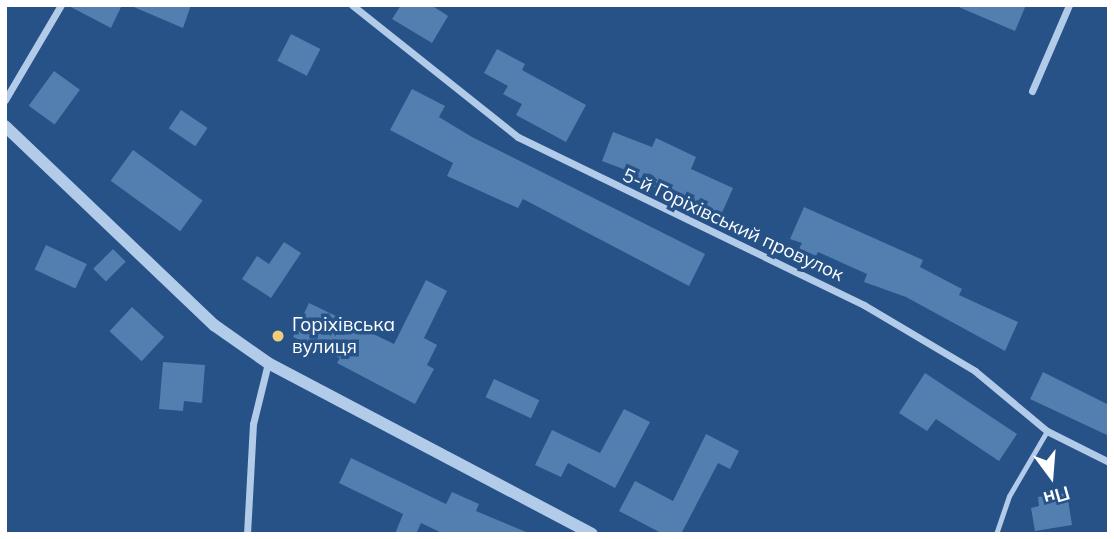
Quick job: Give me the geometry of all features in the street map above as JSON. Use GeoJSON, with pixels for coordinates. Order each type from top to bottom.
{"type":"FeatureCollection","features":[{"type":"Feature","properties":{"kind":"street"},"geometry":{"type":"LineString","coordinates":[[5,100],[61,5]]}},
{"type":"Feature","properties":{"kind":"street","name":"5-й Горіхівський провулок"},"geometry":{"type":"LineString","coordinates":[[352,5],[519,137],[864,305],[975,371],[1047,431],[1109,462]]}},
{"type":"Feature","properties":{"kind":"street"},"geometry":{"type":"LineString","coordinates":[[1032,91],[1069,5]]}},
{"type":"Feature","properties":{"kind":"street"},"geometry":{"type":"LineString","coordinates":[[5,126],[214,325],[268,363],[592,534]]}},
{"type":"Feature","properties":{"kind":"street"},"geometry":{"type":"LineString","coordinates":[[247,534],[253,424],[268,363]]}},
{"type":"Feature","properties":{"kind":"lane"},"geometry":{"type":"LineString","coordinates":[[996,534],[1009,496],[1047,431]]}},
{"type":"Feature","properties":{"kind":"building"},"geometry":{"type":"Polygon","coordinates":[[[67,5],[122,5],[111,28],[67,5]]]}},
{"type":"Feature","properties":{"kind":"building"},"geometry":{"type":"Polygon","coordinates":[[[129,5],[191,5],[183,28],[129,5]]]}},
{"type":"Feature","properties":{"kind":"building"},"geometry":{"type":"Polygon","coordinates":[[[401,5],[431,5],[448,16],[432,43],[392,19],[401,5]]]}},
{"type":"Feature","properties":{"kind":"building"},"geometry":{"type":"Polygon","coordinates":[[[954,5],[1026,5],[1015,31],[954,5]]]}},
{"type":"Feature","properties":{"kind":"building"},"geometry":{"type":"Polygon","coordinates":[[[291,34],[320,49],[307,76],[277,61],[291,34]]]}},
{"type":"Feature","properties":{"kind":"building"},"geometry":{"type":"Polygon","coordinates":[[[497,49],[525,64],[522,70],[586,105],[566,142],[516,115],[522,104],[503,94],[508,86],[484,73],[497,49]]]}},
{"type":"Feature","properties":{"kind":"building"},"geometry":{"type":"Polygon","coordinates":[[[54,71],[80,90],[55,125],[29,106],[54,71]]]}},
{"type":"Feature","properties":{"kind":"building"},"geometry":{"type":"Polygon","coordinates":[[[412,89],[445,106],[439,117],[472,137],[705,254],[689,286],[523,199],[518,208],[447,176],[453,163],[390,130],[412,89]]]}},
{"type":"Feature","properties":{"kind":"building"},"geometry":{"type":"Polygon","coordinates":[[[181,110],[208,128],[195,146],[169,128],[181,110]]]}},
{"type":"Feature","properties":{"kind":"building"},"geometry":{"type":"Polygon","coordinates":[[[613,132],[652,147],[656,138],[696,157],[691,169],[733,188],[720,217],[637,179],[639,175],[602,161],[613,132]]]}},
{"type":"Feature","properties":{"kind":"building"},"geometry":{"type":"Polygon","coordinates":[[[133,150],[203,201],[180,231],[111,181],[133,150]]]}},
{"type":"Feature","properties":{"kind":"building"},"geometry":{"type":"Polygon","coordinates":[[[804,207],[923,260],[920,267],[962,289],[959,295],[1018,322],[1005,351],[906,297],[864,282],[867,274],[818,252],[816,256],[799,249],[802,243],[790,239],[804,207]]]}},
{"type":"Feature","properties":{"kind":"building"},"geometry":{"type":"Polygon","coordinates":[[[284,242],[301,253],[271,298],[242,279],[257,256],[269,264],[284,242]]]}},
{"type":"Feature","properties":{"kind":"building"},"geometry":{"type":"Polygon","coordinates":[[[46,245],[87,264],[75,288],[35,269],[46,245]]]}},
{"type":"Feature","properties":{"kind":"building"},"geometry":{"type":"Polygon","coordinates":[[[113,249],[126,262],[106,282],[93,269],[113,249]]]}},
{"type":"Feature","properties":{"kind":"building"},"geometry":{"type":"Polygon","coordinates":[[[426,280],[447,291],[424,338],[437,345],[427,365],[434,369],[415,404],[337,363],[340,358],[293,337],[309,303],[394,344],[426,280]]]}},
{"type":"Feature","properties":{"kind":"building"},"geometry":{"type":"Polygon","coordinates":[[[132,307],[164,337],[142,361],[109,331],[132,307]]]}},
{"type":"Feature","properties":{"kind":"building"},"geometry":{"type":"Polygon","coordinates":[[[163,362],[205,365],[202,403],[184,401],[183,411],[159,409],[163,362]]]}},
{"type":"Feature","properties":{"kind":"building"},"geometry":{"type":"Polygon","coordinates":[[[1043,372],[1109,405],[1109,436],[1030,399],[1043,372]]]}},
{"type":"Feature","properties":{"kind":"building"},"geometry":{"type":"Polygon","coordinates":[[[925,373],[1017,434],[999,461],[936,419],[927,431],[899,413],[925,373]]]}},
{"type":"Feature","properties":{"kind":"building"},"geometry":{"type":"Polygon","coordinates":[[[494,379],[539,400],[531,418],[486,397],[494,379]]]}},
{"type":"Feature","properties":{"kind":"building"},"geometry":{"type":"Polygon","coordinates":[[[624,409],[650,422],[615,488],[568,463],[561,477],[535,465],[552,430],[600,453],[624,409]]]}},
{"type":"Feature","properties":{"kind":"building"},"geometry":{"type":"Polygon","coordinates":[[[706,434],[739,451],[730,469],[718,463],[681,534],[663,534],[619,511],[635,481],[673,501],[706,434]]]}},
{"type":"Feature","properties":{"kind":"building"},"geometry":{"type":"Polygon","coordinates":[[[351,458],[446,504],[452,492],[479,504],[476,511],[531,534],[444,534],[421,523],[416,534],[395,534],[403,514],[339,483],[351,458]]]}},
{"type":"Feature","properties":{"kind":"building"},"geometry":{"type":"Polygon","coordinates":[[[1067,493],[1072,525],[1035,531],[1031,508],[1039,506],[1038,497],[1067,493]]]}},
{"type":"Feature","properties":{"kind":"place","name":"Горіхівська вулиця"},"geometry":{"type":"Point","coordinates":[278,336]}}]}
